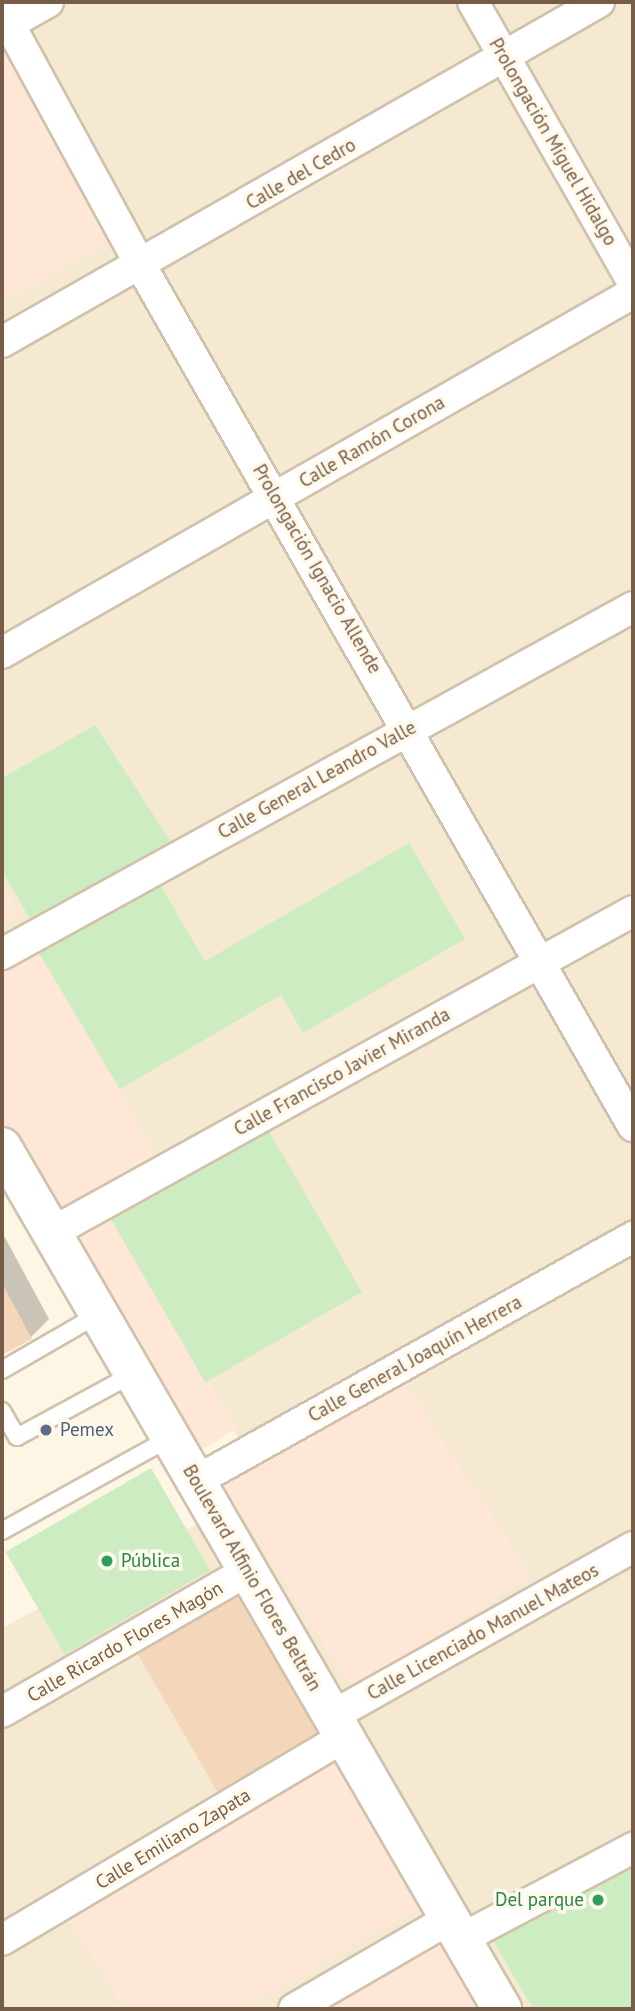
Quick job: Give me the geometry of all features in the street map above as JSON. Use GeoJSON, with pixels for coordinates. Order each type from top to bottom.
{"type":"FeatureCollection","features":[{"type":"Feature","properties":{"kind":"street"},"geometry":{"type":"LineString","coordinates":[[4,21],[48,2]]}},
{"type":"Feature","properties":{"kind":"street","name":"Prolongación Miguel Hidalgo"},"geometry":{"type":"LineString","coordinates":[[473,2],[633,282]]}},
{"type":"Feature","properties":{"kind":"street","name":"Calle del Cedro"},"geometry":{"type":"LineString","coordinates":[[2,342],[141,266],[599,2]]}},
{"type":"Feature","properties":{"kind":"street","name":"Prolongación Ignacio Allende"},"geometry":{"type":"LineString","coordinates":[[4,21],[141,266],[633,1126]]}},
{"type":"Feature","properties":{"kind":"street","name":"Calle Ramón Corona"},"geometry":{"type":"LineString","coordinates":[[2,653],[633,293]]}},
{"type":"Feature","properties":{"kind":"street","name":"Calle General Leandro Valle"},"geometry":{"type":"LineString","coordinates":[[2,954],[633,607]]}},
{"type":"Feature","properties":{"kind":"street","name":"Calle Francisco Javier Miranda"},"geometry":{"type":"LineString","coordinates":[[51,1233],[633,911]]}},
{"type":"Feature","properties":{"kind":"street","name":"Boulevard Alfinio Flores Beltrán"},"geometry":{"type":"LineString","coordinates":[[6,1163],[99,1314],[502,2009]]}},
{"type":"Feature","properties":{"kind":"street","name":"Calle General Joaquín Herrera"},"geometry":{"type":"LineString","coordinates":[[196,1481],[633,1237]]}},
{"type":"Feature","properties":{"kind":"street","name":"Calle Licenciado Manuel Mateos"},"geometry":{"type":"LineString","coordinates":[[338,1726],[633,1547]]}},
{"type":"Feature","properties":{"kind":"street","name":"Calle Ricardo Flores Magón"},"geometry":{"type":"LineString","coordinates":[[2,1713],[247,1572]]}},
{"type":"Feature","properties":{"kind":"street","name":"Calle Emiliano Zapata"},"geometry":{"type":"LineString","coordinates":[[2,1940],[338,1726]]}},
{"type":"Feature","properties":{"kind":"street"},"geometry":{"type":"LineString","coordinates":[[294,2009],[455,1929],[633,1848]]}},
{"type":"Feature","properties":{"kind":"lane"},"geometry":{"type":"LineString","coordinates":[[2,1370],[99,1314]]}},
{"type":"Feature","properties":{"kind":"lane"},"geometry":{"type":"LineString","coordinates":[[2,1411],[17,1437],[133,1374]]}},
{"type":"Feature","properties":{"kind":"lane"},"geometry":{"type":"LineString","coordinates":[[2,1531],[170,1438]]}},
{"type":"Feature","properties":{"kind":"shaded area"},"geometry":{"type":"Polygon","coordinates":[[[2,2],[633,2],[633,2009],[2,2009],[2,1628],[267,1487],[2,1035],[2,2]]]}},
{"type":"Feature","properties":{"kind":"shaded area"},"geometry":{"type":"Polygon","coordinates":[[[2,32],[113,240],[2,303],[2,32]]]}},
{"type":"Feature","properties":{"kind":"shaded area"},"geometry":{"type":"Polygon","coordinates":[[[2,879],[20,916],[2,925],[2,879]]]}},
{"type":"Feature","properties":{"kind":"shaded area"},"geometry":{"type":"Polygon","coordinates":[[[33,943],[159,1160],[60,1217],[2,1126],[2,959],[33,943]]]}},
{"type":"Feature","properties":{"kind":"shaded area"},"geometry":{"type":"Polygon","coordinates":[[[108,1214],[237,1428],[196,1453],[67,1239],[108,1214]]]}},
{"type":"Feature","properties":{"kind":"shaded area"},"geometry":{"type":"Polygon","coordinates":[[[393,1364],[530,1575],[354,1690],[217,1478],[393,1364]]]}},
{"type":"Feature","properties":{"kind":"shaded area"},"geometry":{"type":"Polygon","coordinates":[[[330,1757],[418,1908],[241,2009],[125,2009],[65,1915],[330,1757]]]}},
{"type":"Feature","properties":{"kind":"shaded area"},"geometry":{"type":"Polygon","coordinates":[[[451,1928],[498,2009],[284,2009],[451,1928]]]}},
{"type":"Feature","properties":{"kind":"green space"},"geometry":{"type":"Polygon","coordinates":[[[95,725],[171,842],[30,919],[2,870],[2,778],[95,725]]]}},
{"type":"Feature","properties":{"kind":"green space"},"geometry":{"type":"Polygon","coordinates":[[[409,843],[465,939],[303,1033],[281,995],[120,1089],[33,943],[153,873],[205,961],[409,843]]]}},
{"type":"Feature","properties":{"kind":"green space"},"geometry":{"type":"Polygon","coordinates":[[[265,1124],[362,1292],[205,1383],[108,1214],[265,1124]]]}},
{"type":"Feature","properties":{"kind":"green space","name":"Pública"},"geometry":{"type":"Polygon","coordinates":[[[151,1468],[210,1570],[65,1654],[6,1552],[151,1468]]]}},
{"type":"Feature","properties":{"kind":"green space","name":"Del parque"},"geometry":{"type":"Polygon","coordinates":[[[633,1861],[633,2009],[533,2009],[493,1940],[633,1861]]]}},
{"type":"Feature","properties":{"kind":"building"},"geometry":{"type":"Polygon","coordinates":[[[2,1283],[32,1339],[2,1355],[2,1283]]]}},
{"type":"Feature","properties":{"kind":"building"},"geometry":{"type":"Polygon","coordinates":[[[244,1578],[331,1729],[218,1794],[131,1643],[244,1578]]]}},
{"type":"Feature","properties":{"kind":"place","name":"Pemex"},"geometry":{"type":"Point","coordinates":[46,1430]}},
{"type":"Feature","properties":{"kind":"place","name":"Pública"},"geometry":{"type":"Point","coordinates":[107,1561]}},
{"type":"Feature","properties":{"kind":"place","name":"Del parque"},"geometry":{"type":"Point","coordinates":[598,1900]}}]}
